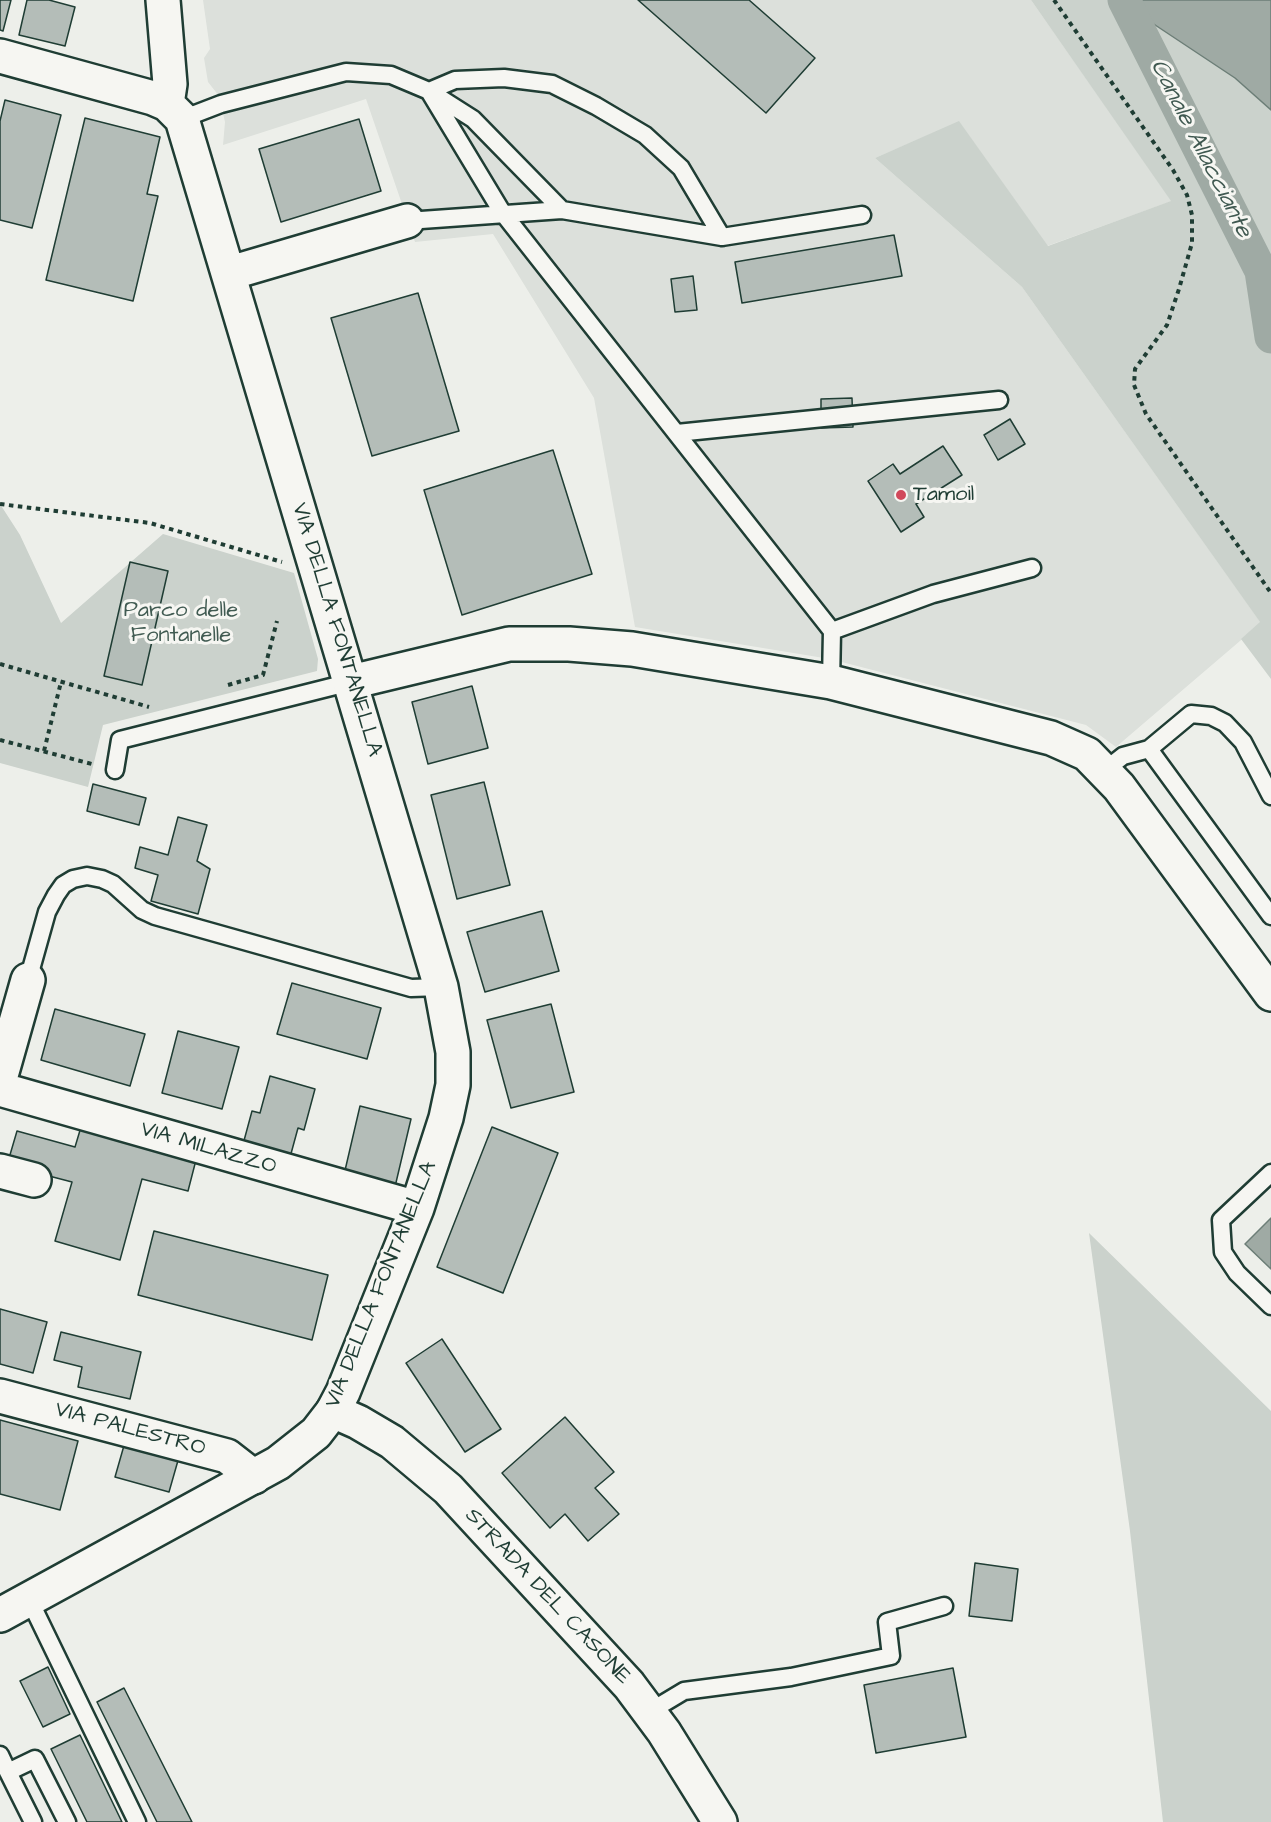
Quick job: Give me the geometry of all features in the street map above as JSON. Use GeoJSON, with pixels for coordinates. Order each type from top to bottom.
{"type":"FeatureCollection","features":[{"type":"Feature","properties":{"kind":"street","name":"VIA DELLA FONTANELLA"},"geometry":{"type":"LineString","coordinates":[[0,1615],[254,1477],[301,1447],[333,1412],[417,1208],[446,1118],[453,1085],[450,1029],[441,987],[230,273],[175,111],[170,84],[163,0]]}},
{"type":"Feature","properties":{"kind":"street"},"geometry":{"type":"LineString","coordinates":[[0,56],[175,111]]}},
{"type":"Feature","properties":{"kind":"street"},"geometry":{"type":"LineString","coordinates":[[230,273],[407,221]]}},
{"type":"Feature","properties":{"kind":"street"},"geometry":{"type":"LineString","coordinates":[[351,682],[509,644],[569,644],[632,649],[831,682],[1051,738],[1087,754],[1119,787],[1271,994]]}},
{"type":"Feature","properties":{"kind":"street"},"geometry":{"type":"LineString","coordinates":[[0,1079],[27,980]]}},
{"type":"Feature","properties":{"kind":"street","name":"VIA MILAZZO"},"geometry":{"type":"LineString","coordinates":[[0,1089],[417,1208]]}},
{"type":"Feature","properties":{"kind":"street"},"geometry":{"type":"LineString","coordinates":[[0,1171],[34,1180]]}},
{"type":"Feature","properties":{"kind":"street","name":"VIA PALESTRO"},"geometry":{"type":"LineString","coordinates":[[0,1396],[227,1456],[254,1477]]}},
{"type":"Feature","properties":{"kind":"street","name":"STRADA DEL CASONE"},"geometry":{"type":"LineString","coordinates":[[333,1412],[358,1422],[392,1442],[448,1489],[629,1685],[696,1781],[720,1822]]}},
{"type":"Feature","properties":{"kind":"lane"},"geometry":{"type":"LineString","coordinates":[[175,111],[221,104],[346,72],[391,75],[429,91],[473,119],[562,210]]}},
{"type":"Feature","properties":{"kind":"lane"},"geometry":{"type":"LineString","coordinates":[[429,91],[456,80],[504,78],[552,84],[596,106],[645,135],[681,168],[722,237]]}},
{"type":"Feature","properties":{"kind":"lane"},"geometry":{"type":"LineString","coordinates":[[429,91],[502,212],[832,631],[831,682]]}},
{"type":"Feature","properties":{"kind":"lane"},"geometry":{"type":"LineString","coordinates":[[407,221],[502,212],[562,210],[722,237],[862,215]]}},
{"type":"Feature","properties":{"kind":"lane"},"geometry":{"type":"LineString","coordinates":[[677,433],[999,400]]}},
{"type":"Feature","properties":{"kind":"lane"},"geometry":{"type":"LineString","coordinates":[[832,631],[933,594],[1032,568]]}},
{"type":"Feature","properties":{"kind":"lane"},"geometry":{"type":"LineString","coordinates":[[115,770],[120,740],[351,682]]}},
{"type":"Feature","properties":{"kind":"lane"},"geometry":{"type":"LineString","coordinates":[[1104,771],[1123,756],[1149,748],[1191,714],[1211,716],[1225,723],[1243,742],[1271,796]]}},
{"type":"Feature","properties":{"kind":"lane"},"geometry":{"type":"LineString","coordinates":[[1149,748],[1271,916]]}},
{"type":"Feature","properties":{"kind":"lane"},"geometry":{"type":"LineString","coordinates":[[27,980],[47,912],[56,895],[68,882],[87,876],[113,884],[142,910],[155,916],[411,988],[441,987]]}},
{"type":"Feature","properties":{"kind":"lane"},"geometry":{"type":"LineString","coordinates":[[1271,1173],[1221,1220],[1222,1252],[1237,1273],[1271,1306]]}},
{"type":"Feature","properties":{"kind":"lane"},"geometry":{"type":"LineString","coordinates":[[29,1599],[137,1822]]}},
{"type":"Feature","properties":{"kind":"lane"},"geometry":{"type":"LineString","coordinates":[[649,1712],[684,1691],[791,1677],[891,1656],[887,1622],[944,1606]]}},
{"type":"Feature","properties":{"kind":"lane"},"geometry":{"type":"LineString","coordinates":[[0,1755],[33,1822]]}},
{"type":"Feature","properties":{"kind":"lane"},"geometry":{"type":"LineString","coordinates":[[8,1772],[35,1759],[67,1822]]}},
{"type":"Feature","properties":{"kind":"path"},"geometry":{"type":"LineString","coordinates":[[1054,0],[1173,170],[1187,195],[1192,215],[1192,243],[1182,280],[1167,325],[1135,369],[1134,385],[1146,414],[1271,593]]}},
{"type":"Feature","properties":{"kind":"path"},"geometry":{"type":"LineString","coordinates":[[0,504],[150,523],[279,562],[318,569]]}},
{"type":"Feature","properties":{"kind":"path"},"geometry":{"type":"LineString","coordinates":[[220,687],[263,675],[277,621]]}},
{"type":"Feature","properties":{"kind":"path"},"geometry":{"type":"LineString","coordinates":[[0,664],[153,708],[156,706]]}},
{"type":"Feature","properties":{"kind":"path"},"geometry":{"type":"LineString","coordinates":[[44,751],[61,682]]}},
{"type":"Feature","properties":{"kind":"path"},"geometry":{"type":"LineString","coordinates":[[0,740],[94,764]]}},
{"type":"Feature","properties":{"kind":"shaded area"},"geometry":{"type":"Polygon","coordinates":[[[203,0],[1031,0],[1172,201],[1047,246],[959,122],[875,158],[1022,287],[1261,623],[1116,747],[1086,725],[830,659],[635,627],[594,398],[493,234],[415,242],[366,99],[223,145],[225,122],[219,96],[208,82],[204,58],[210,49],[203,0]]]}},
{"type":"Feature","properties":{"kind":"shaded area"},"geometry":{"type":"Polygon","coordinates":[[[1123,0],[1271,0],[1271,110],[1235,78],[1128,7],[1123,0]]]}},
{"type":"Feature","properties":{"kind":"shaded area"},"geometry":{"type":"Polygon","coordinates":[[[1271,1218],[1271,1269],[1245,1244],[1271,1218]]]}},
{"type":"Feature","properties":{"kind":"green space"},"geometry":{"type":"Polygon","coordinates":[[[1031,0],[1123,0],[1128,7],[1235,78],[1271,110],[1271,679],[1241,639],[1260,622],[1022,287],[875,158],[959,121],[1048,246],[1171,201],[1031,0]]]}},
{"type":"Feature","properties":{"kind":"green space","name":"Parco delle Fontanelle"},"geometry":{"type":"Polygon","coordinates":[[[0,504],[20,535],[61,623],[163,534],[294,573],[318,659],[317,671],[103,725],[88,787],[0,763],[0,504]]]}},
{"type":"Feature","properties":{"kind":"green space"},"geometry":{"type":"Polygon","coordinates":[[[1089,1233],[1271,1411],[1271,1822],[1163,1822],[1130,1531],[1089,1233]]]}},
{"type":"Feature","properties":{"kind":"building"},"geometry":{"type":"Polygon","coordinates":[[[0,0],[11,0],[3,31],[0,30],[0,0]]]}},
{"type":"Feature","properties":{"kind":"building"},"geometry":{"type":"Polygon","coordinates":[[[27,0],[49,0],[75,7],[65,46],[19,35],[27,0]]]}},
{"type":"Feature","properties":{"kind":"building"},"geometry":{"type":"Polygon","coordinates":[[[638,0],[749,0],[815,58],[766,113],[638,0]]]}},
{"type":"Feature","properties":{"kind":"building"},"geometry":{"type":"Polygon","coordinates":[[[5,100],[61,115],[32,228],[0,220],[0,121],[5,100]]]}},
{"type":"Feature","properties":{"kind":"building"},"geometry":{"type":"Polygon","coordinates":[[[85,118],[160,137],[147,194],[158,196],[133,301],[46,280],[85,118]]]}},
{"type":"Feature","properties":{"kind":"building"},"geometry":{"type":"Polygon","coordinates":[[[359,119],[381,191],[281,222],[259,149],[359,119]]]}},
{"type":"Feature","properties":{"kind":"building"},"geometry":{"type":"Polygon","coordinates":[[[894,235],[902,276],[742,303],[735,262],[894,235]]]}},
{"type":"Feature","properties":{"kind":"building"},"geometry":{"type":"Polygon","coordinates":[[[693,276],[697,310],[675,312],[671,279],[693,276]]]}},
{"type":"Feature","properties":{"kind":"building"},"geometry":{"type":"Polygon","coordinates":[[[418,293],[459,431],[372,456],[331,318],[418,293]]]}},
{"type":"Feature","properties":{"kind":"building"},"geometry":{"type":"Polygon","coordinates":[[[852,398],[853,427],[821,428],[821,399],[852,398]]]}},
{"type":"Feature","properties":{"kind":"building"},"geometry":{"type":"Polygon","coordinates":[[[1010,419],[1025,444],[998,460],[984,435],[1010,419]]]}},
{"type":"Feature","properties":{"kind":"building"},"geometry":{"type":"Polygon","coordinates":[[[943,446],[962,475],[916,504],[924,517],[901,532],[868,481],[893,464],[900,474],[943,446]]]}},
{"type":"Feature","properties":{"kind":"building"},"geometry":{"type":"Polygon","coordinates":[[[553,450],[592,574],[462,615],[424,490],[553,450]]]}},
{"type":"Feature","properties":{"kind":"building"},"geometry":{"type":"Polygon","coordinates":[[[130,562],[168,571],[142,685],[104,676],[130,562]]]}},
{"type":"Feature","properties":{"kind":"building"},"geometry":{"type":"Polygon","coordinates":[[[472,686],[488,748],[428,764],[412,702],[472,686]]]}},
{"type":"Feature","properties":{"kind":"building"},"geometry":{"type":"Polygon","coordinates":[[[484,782],[510,885],[457,899],[431,795],[484,782]]]}},
{"type":"Feature","properties":{"kind":"building"},"geometry":{"type":"Polygon","coordinates":[[[93,784],[146,798],[139,825],[87,811],[93,784]]]}},
{"type":"Feature","properties":{"kind":"building"},"geometry":{"type":"Polygon","coordinates":[[[178,817],[207,825],[197,861],[210,869],[198,914],[151,901],[158,875],[135,868],[140,847],[168,855],[178,817]]]}},
{"type":"Feature","properties":{"kind":"building"},"geometry":{"type":"Polygon","coordinates":[[[542,911],[559,971],[485,992],[467,932],[542,911]]]}},
{"type":"Feature","properties":{"kind":"building"},"geometry":{"type":"Polygon","coordinates":[[[292,983],[381,1008],[367,1059],[277,1034],[292,983]]]}},
{"type":"Feature","properties":{"kind":"building"},"geometry":{"type":"Polygon","coordinates":[[[551,1004],[574,1092],[511,1108],[487,1020],[551,1004]]]}},
{"type":"Feature","properties":{"kind":"building"},"geometry":{"type":"Polygon","coordinates":[[[55,1009],[145,1034],[130,1086],[41,1060],[55,1009]]]}},
{"type":"Feature","properties":{"kind":"building"},"geometry":{"type":"Polygon","coordinates":[[[178,1031],[239,1047],[222,1109],[162,1093],[178,1031]]]}},
{"type":"Feature","properties":{"kind":"building"},"geometry":{"type":"Polygon","coordinates":[[[270,1076],[315,1089],[304,1130],[298,1128],[289,1161],[242,1148],[252,1111],[260,1113],[270,1076]]]}},
{"type":"Feature","properties":{"kind":"building"},"geometry":{"type":"Polygon","coordinates":[[[360,1106],[411,1119],[394,1191],[343,1179],[360,1106]]]}},
{"type":"Feature","properties":{"kind":"building"},"geometry":{"type":"Polygon","coordinates":[[[81,1127],[196,1160],[188,1191],[142,1179],[120,1260],[55,1241],[72,1182],[7,1165],[17,1131],[75,1147],[81,1127]]]}},
{"type":"Feature","properties":{"kind":"building"},"geometry":{"type":"Polygon","coordinates":[[[492,1127],[558,1153],[503,1293],[437,1267],[492,1127]]]}},
{"type":"Feature","properties":{"kind":"building"},"geometry":{"type":"Polygon","coordinates":[[[154,1231],[328,1275],[312,1340],[138,1295],[154,1231]]]}},
{"type":"Feature","properties":{"kind":"building"},"geometry":{"type":"Polygon","coordinates":[[[0,1309],[47,1322],[33,1373],[0,1364],[0,1309]]]}},
{"type":"Feature","properties":{"kind":"building"},"geometry":{"type":"Polygon","coordinates":[[[61,1332],[141,1352],[130,1399],[78,1387],[82,1367],[54,1360],[61,1332]]]}},
{"type":"Feature","properties":{"kind":"building"},"geometry":{"type":"Polygon","coordinates":[[[442,1339],[501,1429],[465,1452],[406,1363],[442,1339]]]}},
{"type":"Feature","properties":{"kind":"building"},"geometry":{"type":"Polygon","coordinates":[[[565,1417],[614,1472],[595,1488],[619,1514],[588,1541],[565,1514],[550,1528],[502,1473],[565,1417]]]}},
{"type":"Feature","properties":{"kind":"building"},"geometry":{"type":"Polygon","coordinates":[[[0,1420],[78,1441],[60,1510],[0,1494],[0,1420]]]}},
{"type":"Feature","properties":{"kind":"building"},"geometry":{"type":"Polygon","coordinates":[[[125,1442],[179,1457],[169,1492],[115,1477],[125,1442]]]}},
{"type":"Feature","properties":{"kind":"building"},"geometry":{"type":"Polygon","coordinates":[[[975,1563],[1018,1569],[1012,1621],[969,1616],[975,1563]]]}},
{"type":"Feature","properties":{"kind":"building"},"geometry":{"type":"Polygon","coordinates":[[[48,1667],[70,1714],[43,1727],[20,1681],[48,1667]]]}},
{"type":"Feature","properties":{"kind":"building"},"geometry":{"type":"Polygon","coordinates":[[[953,1668],[966,1737],[876,1753],[864,1685],[953,1668]]]}},
{"type":"Feature","properties":{"kind":"building"},"geometry":{"type":"Polygon","coordinates":[[[124,1688],[192,1822],[157,1822],[97,1702],[124,1688]]]}},
{"type":"Feature","properties":{"kind":"building"},"geometry":{"type":"Polygon","coordinates":[[[80,1735],[122,1822],[87,1822],[51,1749],[80,1735]]]}},
{"type":"Feature","properties":{"kind":"waterway","name":"Canale Allacciante"},"geometry":{"type":"LineString","coordinates":[[1124,0],[1261,271],[1271,337]]}},
{"type":"Feature","properties":{"kind":"place","name":"Tamoil"},"geometry":{"type":"Point","coordinates":[901,495]}}]}
